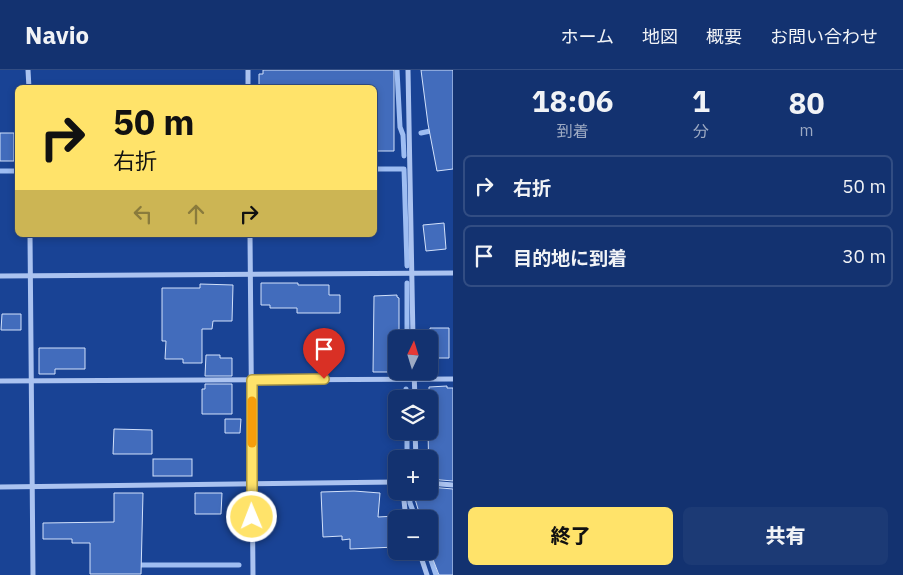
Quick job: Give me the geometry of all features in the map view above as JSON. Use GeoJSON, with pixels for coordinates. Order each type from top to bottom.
{"type":"FeatureCollection","features":[{"type":"Feature","properties":{"kind":"street"},"geometry":{"type":"LineString","coordinates":[[28,70],[29,85]]}},
{"type":"Feature","properties":{"kind":"street"},"geometry":{"type":"LineString","coordinates":[[248,70],[248,85]]}},
{"type":"Feature","properties":{"kind":"street"},"geometry":{"type":"LineString","coordinates":[[408,70],[414,330]]}},
{"type":"Feature","properties":{"kind":"street"},"geometry":{"type":"LineString","coordinates":[[30,237],[32,575]]}},
{"type":"Feature","properties":{"kind":"street"},"geometry":{"type":"LineString","coordinates":[[250,237],[253,575]]}},
{"type":"Feature","properties":{"kind":"street"},"geometry":{"type":"LineString","coordinates":[[0,276],[453,273]]}},
{"type":"Feature","properties":{"kind":"street"},"geometry":{"type":"LineString","coordinates":[[0,381],[388,379]]}},
{"type":"Feature","properties":{"kind":"street"},"geometry":{"type":"LineString","coordinates":[[438,379],[453,379]]}},
{"type":"Feature","properties":{"kind":"street"},"geometry":{"type":"LineString","coordinates":[[0,487],[388,482]]}},
{"type":"Feature","properties":{"kind":"street"},"geometry":{"type":"LineString","coordinates":[[438,484],[453,485]]}},
{"type":"Feature","properties":{"kind":"street"},"geometry":{"type":"LineString","coordinates":[[422,560],[427,575]]}},
{"type":"Feature","properties":{"kind":"building"},"geometry":{"type":"Polygon","coordinates":[[[263,70],[394,70],[394,151],[377,151],[377,85],[259,85],[259,74],[263,74],[263,70]]]}},
{"type":"Feature","properties":{"kind":"building"},"geometry":{"type":"Polygon","coordinates":[[[421,70],[453,70],[453,169],[437,171],[428,124],[421,70]]]}},
{"type":"Feature","properties":{"kind":"building"},"geometry":{"type":"Polygon","coordinates":[[[0,133],[14,133],[14,161],[0,161],[0,133]]]}},
{"type":"Feature","properties":{"kind":"building"},"geometry":{"type":"Polygon","coordinates":[[[444,223],[446,249],[426,251],[423,225],[444,223]]]}},
{"type":"Feature","properties":{"kind":"building"},"geometry":{"type":"Polygon","coordinates":[[[261,283],[329,285],[329,295],[340,295],[340,313],[297,313],[297,308],[270,308],[270,305],[261,305],[261,283]]]}},
{"type":"Feature","properties":{"kind":"building"},"geometry":{"type":"Polygon","coordinates":[[[200,284],[233,285],[232,321],[213,321],[212,329],[202,329],[202,363],[183,363],[183,359],[165,359],[166,341],[162,341],[162,288],[200,288],[200,284]]]}},
{"type":"Feature","properties":{"kind":"building"},"geometry":{"type":"Polygon","coordinates":[[[397,295],[399,298],[399,330],[388,330],[388,372],[373,372],[374,296],[397,295]]]}},
{"type":"Feature","properties":{"kind":"building"},"geometry":{"type":"Polygon","coordinates":[[[2,314],[21,314],[21,330],[1,330],[2,314]]]}},
{"type":"Feature","properties":{"kind":"building"},"geometry":{"type":"Polygon","coordinates":[[[430,328],[449,328],[449,358],[438,358],[438,330],[430,330],[430,328]]]}},
{"type":"Feature","properties":{"kind":"building"},"geometry":{"type":"Polygon","coordinates":[[[39,348],[85,348],[85,369],[55,369],[55,374],[39,374],[39,348]]]}},
{"type":"Feature","properties":{"kind":"building"},"geometry":{"type":"Polygon","coordinates":[[[206,355],[220,355],[220,358],[232,358],[232,376],[205,376],[206,355]]]}},
{"type":"Feature","properties":{"kind":"building"},"geometry":{"type":"Polygon","coordinates":[[[205,384],[232,384],[232,414],[202,414],[202,389],[205,389],[205,384]]]}},
{"type":"Feature","properties":{"kind":"building"},"geometry":{"type":"Polygon","coordinates":[[[447,386],[447,388],[453,388],[453,481],[438,480],[438,450],[428,450],[428,440],[438,440],[438,390],[429,390],[429,387],[447,386]]]}},
{"type":"Feature","properties":{"kind":"building"},"geometry":{"type":"Polygon","coordinates":[[[225,419],[241,419],[240,433],[225,433],[225,419]]]}},
{"type":"Feature","properties":{"kind":"building"},"geometry":{"type":"Polygon","coordinates":[[[114,429],[152,430],[152,454],[113,454],[114,429]]]}},
{"type":"Feature","properties":{"kind":"building"},"geometry":{"type":"Polygon","coordinates":[[[153,459],[192,459],[192,476],[153,476],[153,459]]]}},
{"type":"Feature","properties":{"kind":"building"},"geometry":{"type":"Polygon","coordinates":[[[438,488],[453,489],[453,575],[439,575],[433,560],[438,560],[438,510],[418,510],[415,500],[438,500],[438,488]]]}},
{"type":"Feature","properties":{"kind":"building"},"geometry":{"type":"Polygon","coordinates":[[[354,491],[380,493],[378,517],[388,516],[388,547],[350,549],[350,539],[342,540],[342,536],[323,537],[321,492],[354,491]]]}},
{"type":"Feature","properties":{"kind":"building"},"geometry":{"type":"Polygon","coordinates":[[[114,493],[143,493],[141,574],[90,574],[90,543],[72,543],[72,539],[43,539],[43,523],[114,522],[114,493]]]}},
{"type":"Feature","properties":{"kind":"building"},"geometry":{"type":"Polygon","coordinates":[[[195,493],[222,493],[221,514],[195,514],[195,493]]]}},
{"type":"Feature","properties":{"kind":"waterway"},"geometry":{"type":"LineString","coordinates":[[397,70],[400,127],[403,135],[404,156]]}},
{"type":"Feature","properties":{"kind":"waterway"},"geometry":{"type":"LineString","coordinates":[[421,133],[435,130]]}},
{"type":"Feature","properties":{"kind":"waterway"},"geometry":{"type":"LineString","coordinates":[[377,169],[404,169],[407,266]]}},
{"type":"Feature","properties":{"kind":"waterway"},"geometry":{"type":"LineString","coordinates":[[0,171],[15,171]]}},
{"type":"Feature","properties":{"kind":"waterway"},"geometry":{"type":"LineString","coordinates":[[407,283],[407,330]]}},
{"type":"Feature","properties":{"kind":"waterway"},"geometry":{"type":"LineString","coordinates":[[407,440],[407,450]]}},
{"type":"Feature","properties":{"kind":"waterway"},"geometry":{"type":"LineString","coordinates":[[410,500],[413,510]]}},
{"type":"Feature","properties":{"kind":"waterway"},"geometry":{"type":"LineString","coordinates":[[431,560],[436,575]]}},
{"type":"Feature","properties":{"kind":"waterway"},"geometry":{"type":"LineString","coordinates":[[135,565],[239,565]]}},
{"type":"Feature","properties":{"kind":"slow traffic"},"geometry":{"type":"LineString","coordinates":[[252,401],[252,443]]}},
{"type":"Feature","properties":{"kind":"route"},"geometry":{"type":"LineString","coordinates":[[252,517],[252,380],[324,379]]}}]}
